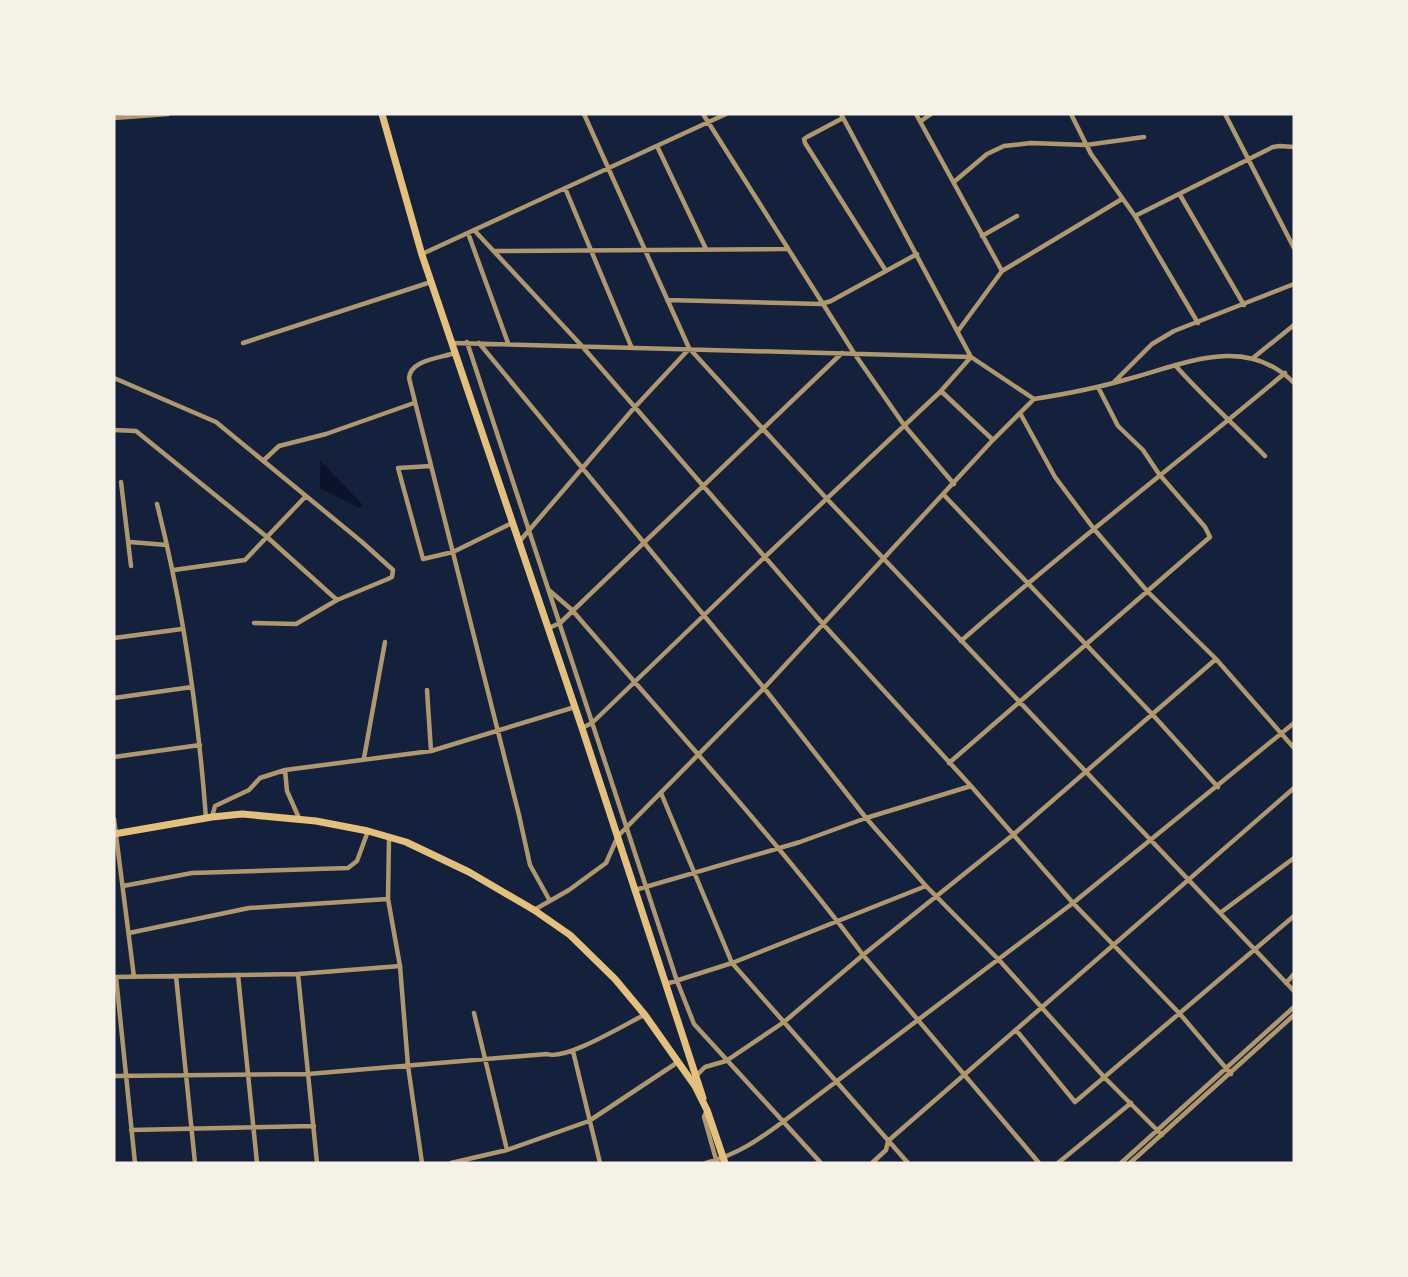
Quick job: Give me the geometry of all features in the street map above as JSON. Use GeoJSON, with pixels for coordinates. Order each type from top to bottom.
{"type":"FeatureCollection","features":[{"type":"Feature","properties":{"kind":"main road"},"geometry":{"type":"LineString","coordinates":[[382,114],[430,282],[618,836],[696,1074],[721,1161]]}},
{"type":"Feature","properties":{"kind":"main road"},"geometry":{"type":"LineString","coordinates":[[115,834],[209,817],[242,814],[368,831],[406,842],[469,872],[534,909],[570,935],[615,979],[645,1015],[679,1061],[707,1110]]}},
{"type":"Feature","properties":{"kind":"street"},"geometry":{"type":"LineString","coordinates":[[114,118],[168,114]]}},
{"type":"Feature","properties":{"kind":"street"},"geometry":{"type":"LineString","coordinates":[[586,114],[689,348],[827,499],[1294,991]]}},
{"type":"Feature","properties":{"kind":"street"},"geometry":{"type":"LineString","coordinates":[[703,114],[854,354],[904,425],[954,484]]}},
{"type":"Feature","properties":{"kind":"street"},"geometry":{"type":"LineString","coordinates":[[422,255],[726,114]]}},
{"type":"Feature","properties":{"kind":"street"},"geometry":{"type":"LineString","coordinates":[[916,114],[1002,271]]}},
{"type":"Feature","properties":{"kind":"street"},"geometry":{"type":"LineString","coordinates":[[921,121],[931,114]]}},
{"type":"Feature","properties":{"kind":"street"},"geometry":{"type":"LineString","coordinates":[[1071,114],[1086,145],[1135,216],[1198,323]]}},
{"type":"Feature","properties":{"kind":"street"},"geometry":{"type":"LineString","coordinates":[[1225,114],[1294,248]]}},
{"type":"Feature","properties":{"kind":"street"},"geometry":{"type":"LineString","coordinates":[[886,271],[804,139],[842,116],[971,356],[1034,399]]}},
{"type":"Feature","properties":{"kind":"street"},"geometry":{"type":"LineString","coordinates":[[955,181],[987,154],[1004,146],[1031,143],[1086,145],[1144,137]]}},
{"type":"Feature","properties":{"kind":"street"},"geometry":{"type":"LineString","coordinates":[[657,146],[706,249]]}},
{"type":"Feature","properties":{"kind":"street"},"geometry":{"type":"LineString","coordinates":[[1135,216],[1250,161],[1273,147],[1294,148]]}},
{"type":"Feature","properties":{"kind":"street"},"geometry":{"type":"LineString","coordinates":[[565,188],[631,346]]}},
{"type":"Feature","properties":{"kind":"street"},"geometry":{"type":"LineString","coordinates":[[1180,195],[1244,305]]}},
{"type":"Feature","properties":{"kind":"street"},"geometry":{"type":"LineString","coordinates":[[958,331],[1002,271],[1122,199]]}},
{"type":"Feature","properties":{"kind":"street"},"geometry":{"type":"LineString","coordinates":[[982,236],[1017,216]]}},
{"type":"Feature","properties":{"kind":"street"},"geometry":{"type":"LineString","coordinates":[[474,230],[581,345],[823,624],[971,786],[1073,903],[1180,1014],[1231,1074]]}},
{"type":"Feature","properties":{"kind":"street"},"geometry":{"type":"LineString","coordinates":[[468,233],[508,343]]}},
{"type":"Feature","properties":{"kind":"street"},"geometry":{"type":"LineString","coordinates":[[495,251],[788,249]]}},
{"type":"Feature","properties":{"kind":"street"},"geometry":{"type":"LineString","coordinates":[[667,300],[821,304],[917,254]]}},
{"type":"Feature","properties":{"kind":"street"},"geometry":{"type":"LineString","coordinates":[[243,342],[430,282]]}},
{"type":"Feature","properties":{"kind":"street"},"geometry":{"type":"LineString","coordinates":[[1112,384],[1152,344],[1174,331],[1294,284]]}},
{"type":"Feature","properties":{"kind":"street"},"geometry":{"type":"LineString","coordinates":[[1253,358],[1294,324]]}},
{"type":"Feature","properties":{"kind":"street"},"geometry":{"type":"LineString","coordinates":[[467,342],[677,981],[694,1024],[821,1163]]}},
{"type":"Feature","properties":{"kind":"street"},"geometry":{"type":"LineString","coordinates":[[451,343],[971,356]]}},
{"type":"Feature","properties":{"kind":"street"},"geometry":{"type":"LineString","coordinates":[[479,343],[764,688],[866,818],[1105,1078],[1160,1133]]}},
{"type":"Feature","properties":{"kind":"street"},"geometry":{"type":"LineString","coordinates":[[519,542],[689,348]]}},
{"type":"Feature","properties":{"kind":"street"},"geometry":{"type":"LineString","coordinates":[[454,353],[414,366],[409,371],[408,378],[530,865],[550,901]]}},
{"type":"Feature","properties":{"kind":"street"},"geometry":{"type":"LineString","coordinates":[[548,628],[560,623],[842,353]]}},
{"type":"Feature","properties":{"kind":"street"},"geometry":{"type":"LineString","coordinates":[[582,728],[592,723],[941,391],[971,356]]}},
{"type":"Feature","properties":{"kind":"street"},"geometry":{"type":"LineString","coordinates":[[534,909],[606,863],[618,836],[626,827],[764,688],[1034,399],[1112,384],[1175,365],[1214,357],[1253,358],[1271,364],[1294,383]]}},
{"type":"Feature","properties":{"kind":"street"},"geometry":{"type":"LineString","coordinates":[[1175,365],[1265,456]]}},
{"type":"Feature","properties":{"kind":"street"},"geometry":{"type":"LineString","coordinates":[[961,641],[1026,583],[1285,373]]}},
{"type":"Feature","properties":{"kind":"street"},"geometry":{"type":"LineString","coordinates":[[114,378],[216,422],[362,542],[394,573],[388,579],[337,600],[296,625],[254,622]]}},
{"type":"Feature","properties":{"kind":"street"},"geometry":{"type":"LineString","coordinates":[[949,763],[1210,537],[1205,527],[1159,474],[1143,450],[1118,426],[1098,387]]}},
{"type":"Feature","properties":{"kind":"street"},"geometry":{"type":"LineString","coordinates":[[941,391],[993,440]]}},
{"type":"Feature","properties":{"kind":"street"},"geometry":{"type":"LineString","coordinates":[[264,460],[279,446],[414,403]]}},
{"type":"Feature","properties":{"kind":"street"},"geometry":{"type":"LineString","coordinates":[[1020,413],[1055,477],[1094,529],[1147,591],[1216,659],[1294,748]]}},
{"type":"Feature","properties":{"kind":"street"},"geometry":{"type":"LineString","coordinates":[[114,430],[136,430],[267,537],[337,600]]}},
{"type":"Feature","properties":{"kind":"street"},"geometry":{"type":"LineString","coordinates":[[432,466],[398,468],[423,559],[453,552],[512,523]]}},
{"type":"Feature","properties":{"kind":"street"},"geometry":{"type":"LineString","coordinates":[[121,482],[131,565]]}},
{"type":"Feature","properties":{"kind":"street"},"geometry":{"type":"LineString","coordinates":[[944,495],[1218,787]]}},
{"type":"Feature","properties":{"kind":"street"},"geometry":{"type":"LineString","coordinates":[[174,570],[245,560],[306,496]]}},
{"type":"Feature","properties":{"kind":"street"},"geometry":{"type":"LineString","coordinates":[[157,504],[174,570],[201,745],[209,817]]}},
{"type":"Feature","properties":{"kind":"street"},"geometry":{"type":"LineString","coordinates":[[130,542],[167,545]]}},
{"type":"Feature","properties":{"kind":"street"},"geometry":{"type":"LineString","coordinates":[[550,591],[572,610],[699,754],[863,955],[1039,1163]]}},
{"type":"Feature","properties":{"kind":"street"},"geometry":{"type":"LineString","coordinates":[[114,638],[182,629]]}},
{"type":"Feature","properties":{"kind":"street"},"geometry":{"type":"LineString","coordinates":[[365,758],[386,642]]}},
{"type":"Feature","properties":{"kind":"street"},"geometry":{"type":"LineString","coordinates":[[696,1074],[705,1067],[726,1061],[784,1022],[936,895],[1014,834],[1216,659]]}},
{"type":"Feature","properties":{"kind":"street"},"geometry":{"type":"LineString","coordinates":[[114,698],[192,687]]}},
{"type":"Feature","properties":{"kind":"street"},"geometry":{"type":"LineString","coordinates":[[426,691],[431,751]]}},
{"type":"Feature","properties":{"kind":"street"},"geometry":{"type":"LineString","coordinates":[[209,817],[215,806],[249,790],[260,778],[285,770],[431,751],[575,707]]}},
{"type":"Feature","properties":{"kind":"street"},"geometry":{"type":"LineString","coordinates":[[706,1163],[721,1161],[751,1146],[1073,903],[1294,723]]}},
{"type":"Feature","properties":{"kind":"street"},"geometry":{"type":"LineString","coordinates":[[114,757],[201,745]]}},
{"type":"Feature","properties":{"kind":"street"},"geometry":{"type":"LineString","coordinates":[[285,770],[287,791],[300,820]]}},
{"type":"Feature","properties":{"kind":"street"},"geometry":{"type":"LineString","coordinates":[[635,890],[971,786]]}},
{"type":"Feature","properties":{"kind":"street"},"geometry":{"type":"LineString","coordinates":[[872,1163],[886,1150],[888,1141],[1294,789]]}},
{"type":"Feature","properties":{"kind":"street"},"geometry":{"type":"LineString","coordinates":[[661,793],[732,963],[908,1163]]}},
{"type":"Feature","properties":{"kind":"street"},"geometry":{"type":"LineString","coordinates":[[114,819],[134,976]]}},
{"type":"Feature","properties":{"kind":"street"},"geometry":{"type":"LineString","coordinates":[[122,886],[192,873],[348,868],[357,861],[368,831]]}},
{"type":"Feature","properties":{"kind":"street"},"geometry":{"type":"LineString","coordinates":[[389,837],[388,899],[400,966],[408,1066],[422,1163]]}},
{"type":"Feature","properties":{"kind":"street"},"geometry":{"type":"LineString","coordinates":[[1220,914],[1294,858]]}},
{"type":"Feature","properties":{"kind":"street"},"geometry":{"type":"LineString","coordinates":[[666,985],[732,963],[926,886]]}},
{"type":"Feature","properties":{"kind":"street"},"geometry":{"type":"LineString","coordinates":[[129,933],[249,908],[388,899]]}},
{"type":"Feature","properties":{"kind":"street"},"geometry":{"type":"LineString","coordinates":[[1016,1030],[1075,1102],[1294,916]]}},
{"type":"Feature","properties":{"kind":"street"},"geometry":{"type":"LineString","coordinates":[[135,1163],[115,977],[298,974],[400,966]]}},
{"type":"Feature","properties":{"kind":"street"},"geometry":{"type":"LineString","coordinates":[[298,974],[317,1163]]}},
{"type":"Feature","properties":{"kind":"street"},"geometry":{"type":"LineString","coordinates":[[1286,983],[1294,974]]}},
{"type":"Feature","properties":{"kind":"street"},"geometry":{"type":"LineString","coordinates":[[238,975],[257,1163]]}},
{"type":"Feature","properties":{"kind":"street"},"geometry":{"type":"LineString","coordinates":[[176,976],[195,1163]]}},
{"type":"Feature","properties":{"kind":"street"},"geometry":{"type":"LineString","coordinates":[[1130,1163],[1294,1007]]}},
{"type":"Feature","properties":{"kind":"street"},"geometry":{"type":"LineString","coordinates":[[474,1013],[507,1150]]}},
{"type":"Feature","properties":{"kind":"street"},"geometry":{"type":"LineString","coordinates":[[114,1076],[308,1074],[547,1054],[555,1057],[573,1051],[645,1015]]}},
{"type":"Feature","properties":{"kind":"street"},"geometry":{"type":"LineString","coordinates":[[1121,1163],[1231,1074],[1294,1015]]}},
{"type":"Feature","properties":{"kind":"street"},"geometry":{"type":"LineString","coordinates":[[573,1051],[600,1163]]}},
{"type":"Feature","properties":{"kind":"street"},"geometry":{"type":"LineString","coordinates":[[451,1163],[507,1150],[589,1121],[679,1061]]}},
{"type":"Feature","properties":{"kind":"street"},"geometry":{"type":"LineString","coordinates":[[1058,1163],[1130,1103]]}},
{"type":"Feature","properties":{"kind":"street"},"geometry":{"type":"LineString","coordinates":[[131,1130],[314,1126]]}},
{"type":"Feature","properties":{"kind":"water"},"geometry":{"type":"Polygon","coordinates":[[[320,460],[363,505],[359,508],[320,488],[320,460]]]}}]}
